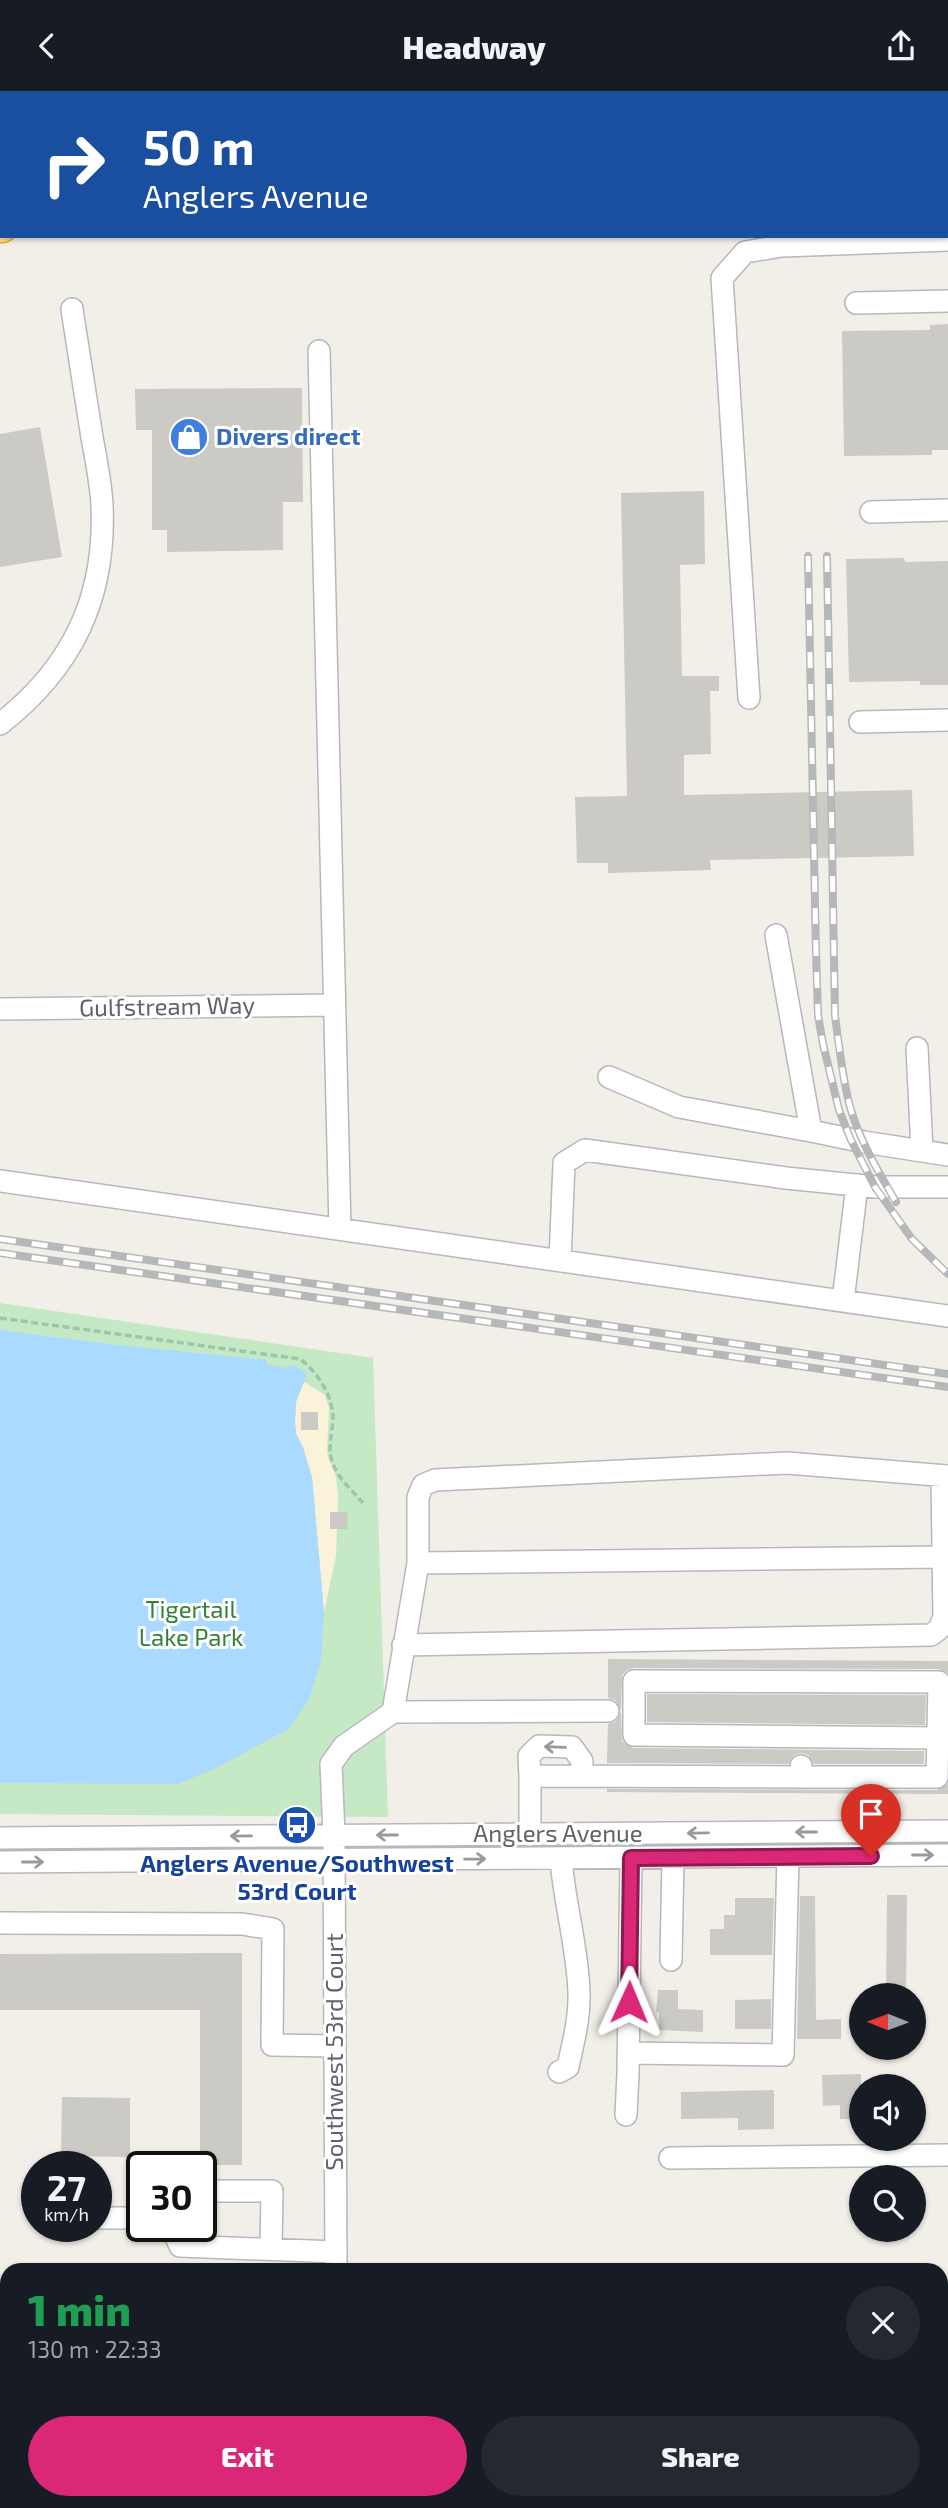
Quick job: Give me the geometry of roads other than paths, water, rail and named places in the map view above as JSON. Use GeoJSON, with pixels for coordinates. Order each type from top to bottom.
{"type":"FeatureCollection","features":[{"type":"Feature","properties":{"kind":"street"},"geometry":{"type":"LineString","coordinates":[[749,698],[722,278],[745,252],[782,246],[948,240]]}},
{"type":"Feature","properties":{"kind":"street"},"geometry":{"type":"LineString","coordinates":[[856,303],[948,301]]}},
{"type":"Feature","properties":{"kind":"street"},"geometry":{"type":"LineString","coordinates":[[0,724],[27,703],[49,680],[67,652],[84,618],[98,567],[102,504],[72,309]]}},
{"type":"Feature","properties":{"kind":"street"},"geometry":{"type":"LineString","coordinates":[[319,351],[340,1230]]}},
{"type":"Feature","properties":{"kind":"street"},"geometry":{"type":"LineString","coordinates":[[871,512],[948,510]]}},
{"type":"Feature","properties":{"kind":"street"},"geometry":{"type":"LineString","coordinates":[[860,722],[948,720]]}},
{"type":"Feature","properties":{"kind":"street"},"geometry":{"type":"LineString","coordinates":[[776,935],[811,1131]]}},
{"type":"Feature","properties":{"kind":"street","name":"Gulfstream Way"},"geometry":{"type":"LineString","coordinates":[[0,1009],[334,1005]]}},
{"type":"Feature","properties":{"kind":"street"},"geometry":{"type":"LineString","coordinates":[[917,1048],[922,1151]]}},
{"type":"Feature","properties":{"kind":"street"},"geometry":{"type":"LineString","coordinates":[[609,1077],[679,1107],[948,1155]]}},
{"type":"Feature","properties":{"kind":"street"},"geometry":{"type":"LineString","coordinates":[[560,1261],[564,1163],[585,1150],[786,1178],[857,1185],[948,1187]]}},
{"type":"Feature","properties":{"kind":"street"},"geometry":{"type":"LineString","coordinates":[[0,1181],[948,1316]]}},
{"type":"Feature","properties":{"kind":"street"},"geometry":{"type":"LineString","coordinates":[[843,1301],[857,1185]]}},
{"type":"Feature","properties":{"kind":"street"},"geometry":{"type":"LineString","coordinates":[[403,1645],[930,1635],[939,1629],[944,1617],[945,1476],[787,1464],[435,1480],[423,1485],[418,1497],[418,1563],[403,1645],[393,1712],[608,1711]]}},
{"type":"Feature","properties":{"kind":"street"},"geometry":{"type":"LineString","coordinates":[[418,1563],[944,1557]]}},
{"type":"Feature","properties":{"kind":"street"},"geometry":{"type":"LineString","coordinates":[[530,1776],[801,1771],[937,1777],[938,1738],[939,1682],[634,1681],[634,1735],[938,1738]]}},
{"type":"Feature","properties":{"kind":"street","name":"Southwest 53rd Court"},"geometry":{"type":"LineString","coordinates":[[336,2261],[334,1835],[331,1764],[344,1746],[393,1712]]}},
{"type":"Feature","properties":{"kind":"street"},"geometry":{"type":"LineString","coordinates":[[530,1835],[529,1756],[539,1746],[572,1747],[582,1761],[582,1776]]}},
{"type":"Feature","properties":{"kind":"street","name":"Anglers Avenue"},"geometry":{"type":"LineString","coordinates":[[0,1838],[948,1831]]}},
{"type":"Feature","properties":{"kind":"street","name":"Anglers Avenue"},"geometry":{"type":"LineString","coordinates":[[0,1862],[948,1855]]}},
{"type":"Feature","properties":{"kind":"street"},"geometry":{"type":"LineString","coordinates":[[628,2053],[783,2056],[788,1856]]}},
{"type":"Feature","properties":{"kind":"street"},"geometry":{"type":"LineString","coordinates":[[671,1960],[673,1857]]}},
{"type":"Feature","properties":{"kind":"street"},"geometry":{"type":"LineString","coordinates":[[559,2072],[568,2067],[578,2018],[579,1991],[561,1858]]}},
{"type":"Feature","properties":{"kind":"street"},"geometry":{"type":"LineString","coordinates":[[626,2115],[631,1858]]}},
{"type":"Feature","properties":{"kind":"street"},"geometry":{"type":"LineString","coordinates":[[0,1923],[242,1924],[272,1929],[272,2045],[335,2046]]}},
{"type":"Feature","properties":{"kind":"street"},"geometry":{"type":"LineString","coordinates":[[670,2158],[948,2155]]}},
{"type":"Feature","properties":{"kind":"street"},"geometry":{"type":"LineString","coordinates":[[217,2191],[271,2191],[271,2249]]}},
{"type":"Feature","properties":{"kind":"street"},"geometry":{"type":"LineString","coordinates":[[178,2242],[180,2246],[271,2249],[336,2261]]}},
{"type":"Feature","properties":{"kind":"water","name":"Tigertail Lake Park"},"geometry":{"type":"Polygon","coordinates":[[[0,1330],[266,1360],[267,1364],[286,1368],[294,1365],[307,1374],[296,1402],[295,1422],[296,1433],[312,1477],[324,1612],[321,1660],[310,1697],[290,1728],[216,1768],[178,1784],[0,1783],[0,1330]]]}},
{"type":"Feature","properties":{"kind":"railway"},"geometry":{"type":"LineString","coordinates":[[808,556],[816,952],[818,1015],[823,1044],[839,1110],[875,1187],[912,1239],[948,1274]]}},
{"type":"Feature","properties":{"kind":"railway"},"geometry":{"type":"LineString","coordinates":[[827,556],[835,1016],[844,1081],[853,1116],[869,1154],[896,1202]]}},
{"type":"Feature","properties":{"kind":"railway"},"geometry":{"type":"LineString","coordinates":[[0,1239],[948,1374]]}},
{"type":"Feature","properties":{"kind":"railway"},"geometry":{"type":"LineString","coordinates":[[0,1253],[948,1387]]}},
{"type":"Feature","properties":{"kind":"place","name":"Divers direct"},"geometry":{"type":"Point","coordinates":[189,437]}},
{"type":"Feature","properties":{"kind":"place","name":"Anglers Avenue/Southwest 53rd Court"},"geometry":{"type":"Point","coordinates":[297,1825]}}]}
